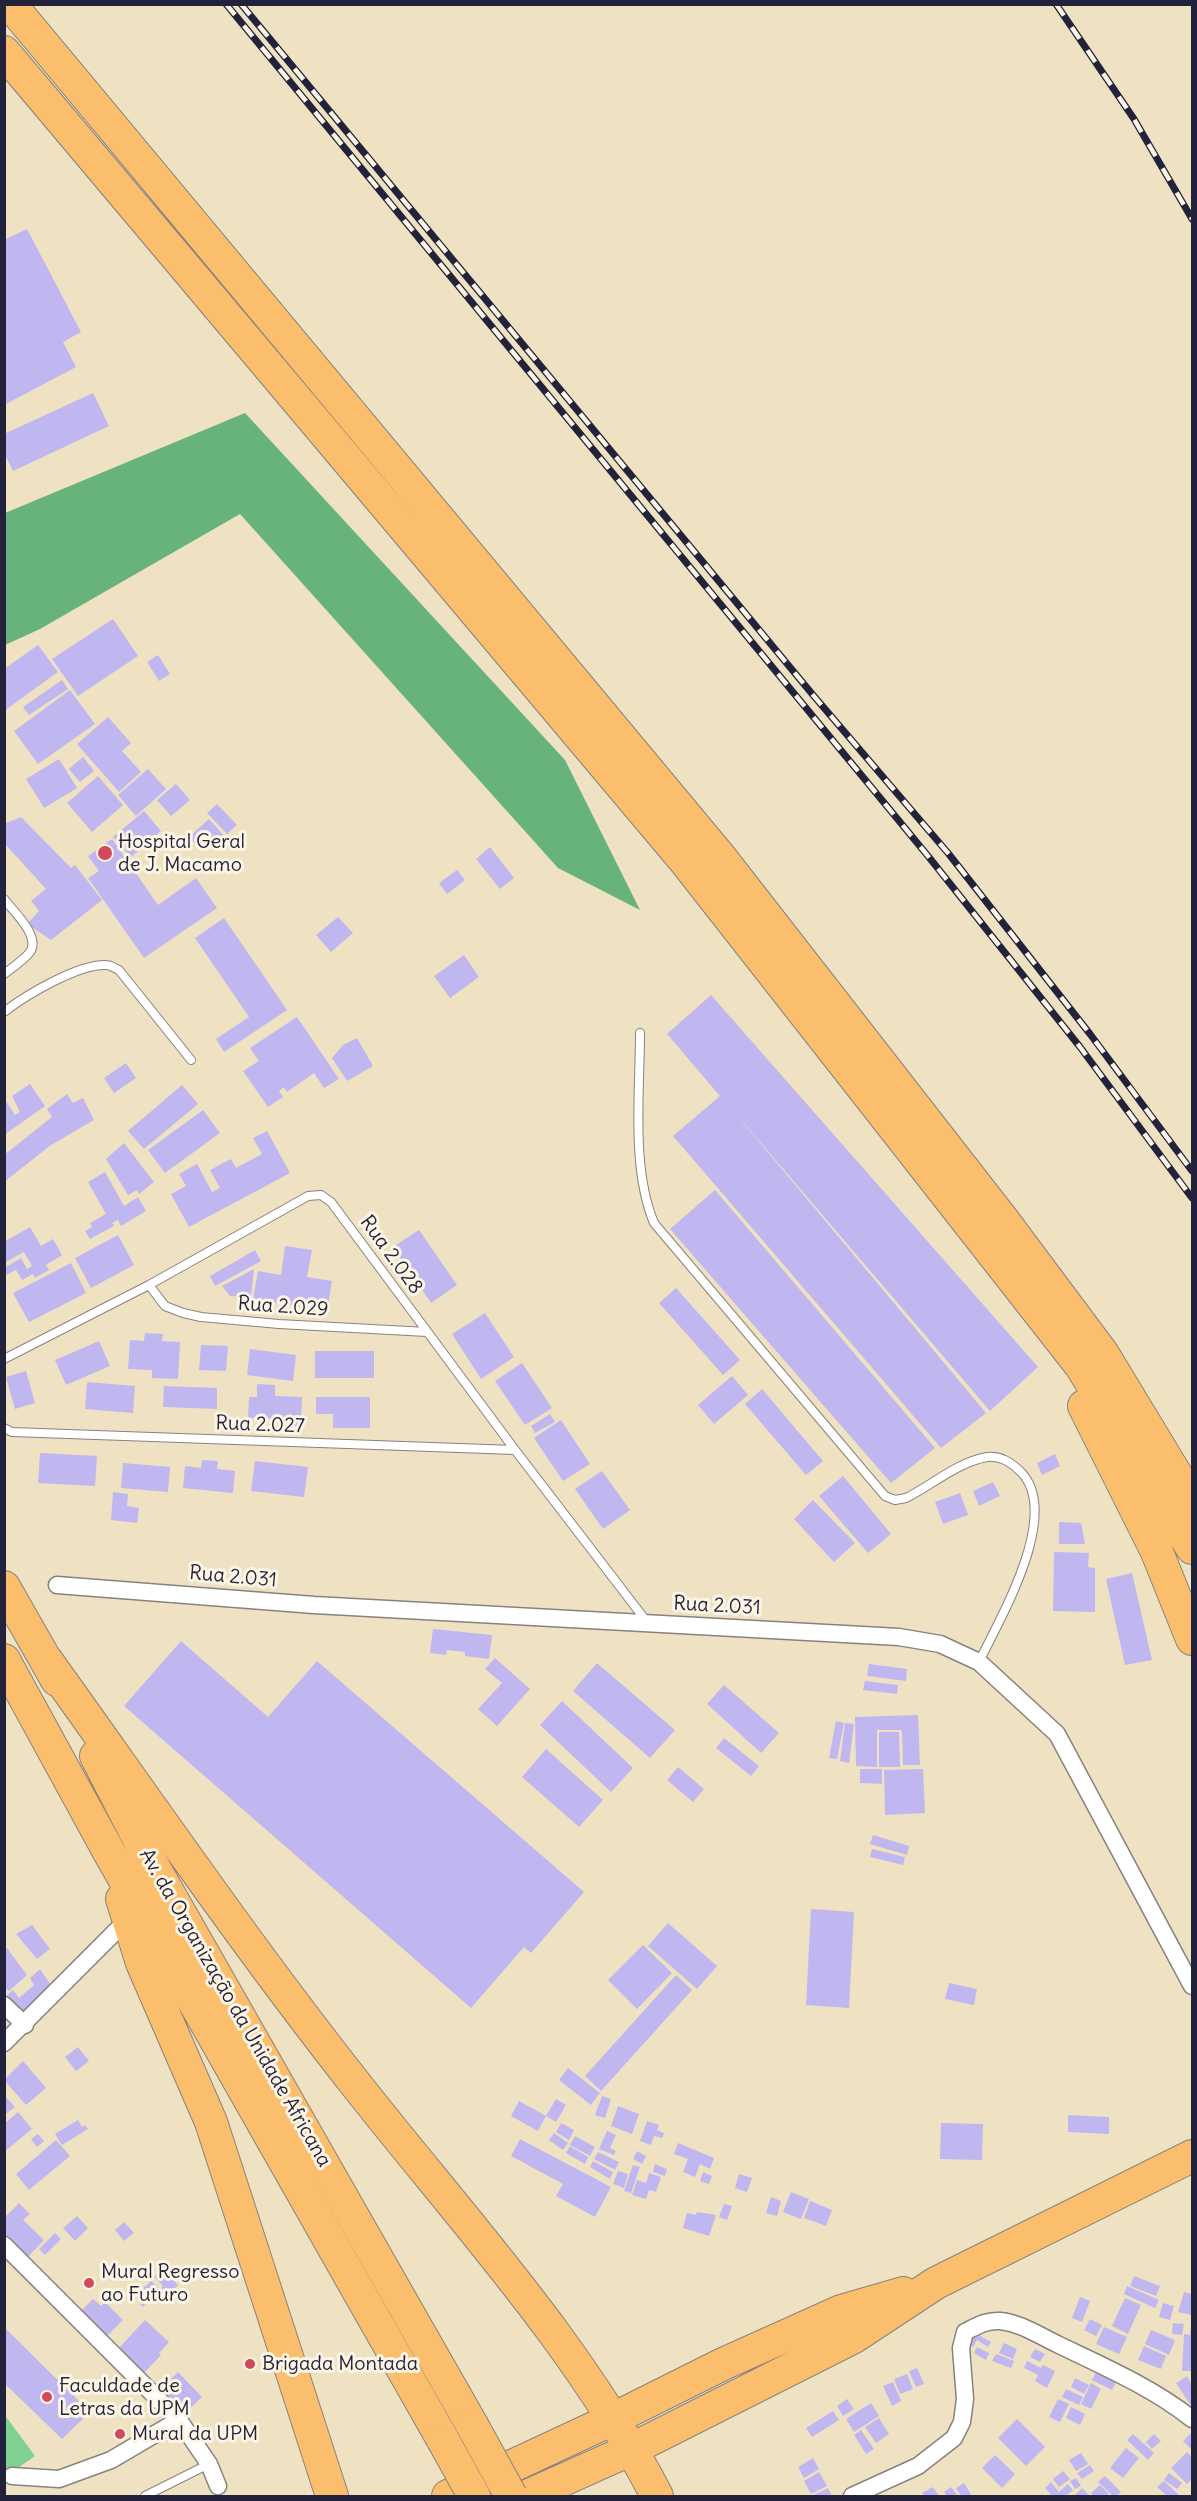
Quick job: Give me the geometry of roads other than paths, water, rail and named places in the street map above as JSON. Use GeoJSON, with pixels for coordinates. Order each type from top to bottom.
{"type":"FeatureCollection","features":[{"type":"Feature","properties":{"kind":"highway"},"geometry":{"type":"LineString","coordinates":[[9,4],[721,858],[1003,1220],[1103,1354],[1192,1501]]}},
{"type":"Feature","properties":{"kind":"highway"},"geometry":{"type":"LineString","coordinates":[[4,52],[685,861],[1081,1366],[1192,1548]]}},
{"type":"Feature","properties":{"kind":"highway"},"geometry":{"type":"LineString","coordinates":[[983,1241],[1075,1386],[1157,1552],[1192,1639]]}},
{"type":"Feature","properties":{"kind":"highway","name":"Av. da Organização da Unidade Africana"},"geometry":{"type":"LineString","coordinates":[[4,1587],[47,1661],[148,1857],[511,2496]]}},
{"type":"Feature","properties":{"kind":"highway","name":"Av. da Organização da Unidade Africana"},"geometry":{"type":"LineString","coordinates":[[4,1660],[109,1852],[474,2496]]}},
{"type":"Feature","properties":{"kind":"highway"},"geometry":{"type":"LineString","coordinates":[[47,1661],[352,2079],[565,2346],[632,2449],[657,2496]]}},
{"type":"Feature","properties":{"kind":"highway"},"geometry":{"type":"LineString","coordinates":[[109,1852],[127,1920],[142,1963],[212,2122],[332,2496]]}},
{"type":"Feature","properties":{"kind":"highway"},"geometry":{"type":"LineString","coordinates":[[527,2496],[632,2449],[854,2337],[936,2283],[1192,2156]]}},
{"type":"Feature","properties":{"kind":"highway"},"geometry":{"type":"LineString","coordinates":[[448,2496],[612,2419],[713,2368],[841,2311],[936,2283]]}},
{"type":"Feature","properties":{"kind":"street","name":"Rua 2.031"},"geometry":{"type":"LineString","coordinates":[[57,1585],[314,1605],[899,1637],[940,1644],[979,1662],[1057,1734],[1192,1986]]}},
{"type":"Feature","properties":{"kind":"street"},"geometry":{"type":"LineString","coordinates":[[4,2043],[25,2025],[127,1920]]}},
{"type":"Feature","properties":{"kind":"street"},"geometry":{"type":"LineString","coordinates":[[4,2005],[25,2025]]}},
{"type":"Feature","properties":{"kind":"street"},"geometry":{"type":"LineString","coordinates":[[4,2245],[179,2420],[209,2464],[218,2486]]}},
{"type":"Feature","properties":{"kind":"street"},"geometry":{"type":"LineString","coordinates":[[852,2496],[918,2466],[954,2438],[962,2422],[965,2399],[961,2348],[965,2332],[981,2323],[998,2321],[1016,2324],[1107,2368],[1176,2406],[1192,2419]]}},
{"type":"Feature","properties":{"kind":"street"},"geometry":{"type":"LineString","coordinates":[[12,2476],[59,2479],[111,2460],[179,2420]]}},
{"type":"Feature","properties":{"kind":"lane"},"geometry":{"type":"LineString","coordinates":[[4,899],[32,936],[34,945],[29,953],[4,974]]}},
{"type":"Feature","properties":{"kind":"lane"},"geometry":{"type":"LineString","coordinates":[[4,1012],[17,1002],[79,970],[109,965],[119,970],[191,1060]]}},
{"type":"Feature","properties":{"kind":"lane"},"geometry":{"type":"LineString","coordinates":[[640,1033],[640,1146],[646,1199],[654,1223],[885,1496],[895,1500],[906,1498],[965,1464],[986,1457],[997,1456],[1009,1461],[1029,1480],[1034,1506],[1033,1536],[1024,1568],[979,1662]]}},
{"type":"Feature","properties":{"kind":"lane","name":"Rua 2.028"},"geometry":{"type":"LineString","coordinates":[[4,1359],[149,1285],[309,1196],[321,1195],[331,1202],[647,1623]]}},
{"type":"Feature","properties":{"kind":"lane","name":"Rua 2.029"},"geometry":{"type":"LineString","coordinates":[[149,1285],[165,1306],[201,1317],[279,1324],[427,1332]]}},
{"type":"Feature","properties":{"kind":"lane","name":"Rua 2.027"},"geometry":{"type":"LineString","coordinates":[[4,1428],[12,1432],[515,1450]]}},
{"type":"Feature","properties":{"kind":"lane"},"geometry":{"type":"LineString","coordinates":[[146,2496],[209,2464]]}},
{"type":"Feature","properties":{"kind":"railway"},"geometry":{"type":"LineString","coordinates":[[226,4],[928,856],[1080,1047],[1192,1198]]}},
{"type":"Feature","properties":{"kind":"railway"},"geometry":{"type":"LineString","coordinates":[[241,4],[813,695],[948,853],[1090,1034],[1192,1171]]}},
{"type":"Feature","properties":{"kind":"railway"},"geometry":{"type":"LineString","coordinates":[[1056,4],[1134,119],[1192,219]]}},
{"type":"Feature","properties":{"kind":"place","name":"Hospital Geral de J. Macamo"},"geometry":{"type":"Point","coordinates":[105,853]}},
{"type":"Feature","properties":{"kind":"place","name":"Mural Regresso ao Futuro"},"geometry":{"type":"Point","coordinates":[89,2283]}},
{"type":"Feature","properties":{"kind":"place","name":"Brigada Montada"},"geometry":{"type":"Point","coordinates":[250,2364]}},
{"type":"Feature","properties":{"kind":"place","name":"Faculdade de Letras da UPM"},"geometry":{"type":"Point","coordinates":[47,2397]}},
{"type":"Feature","properties":{"kind":"place","name":"Mural da UPM"},"geometry":{"type":"Point","coordinates":[120,2434]}}]}
